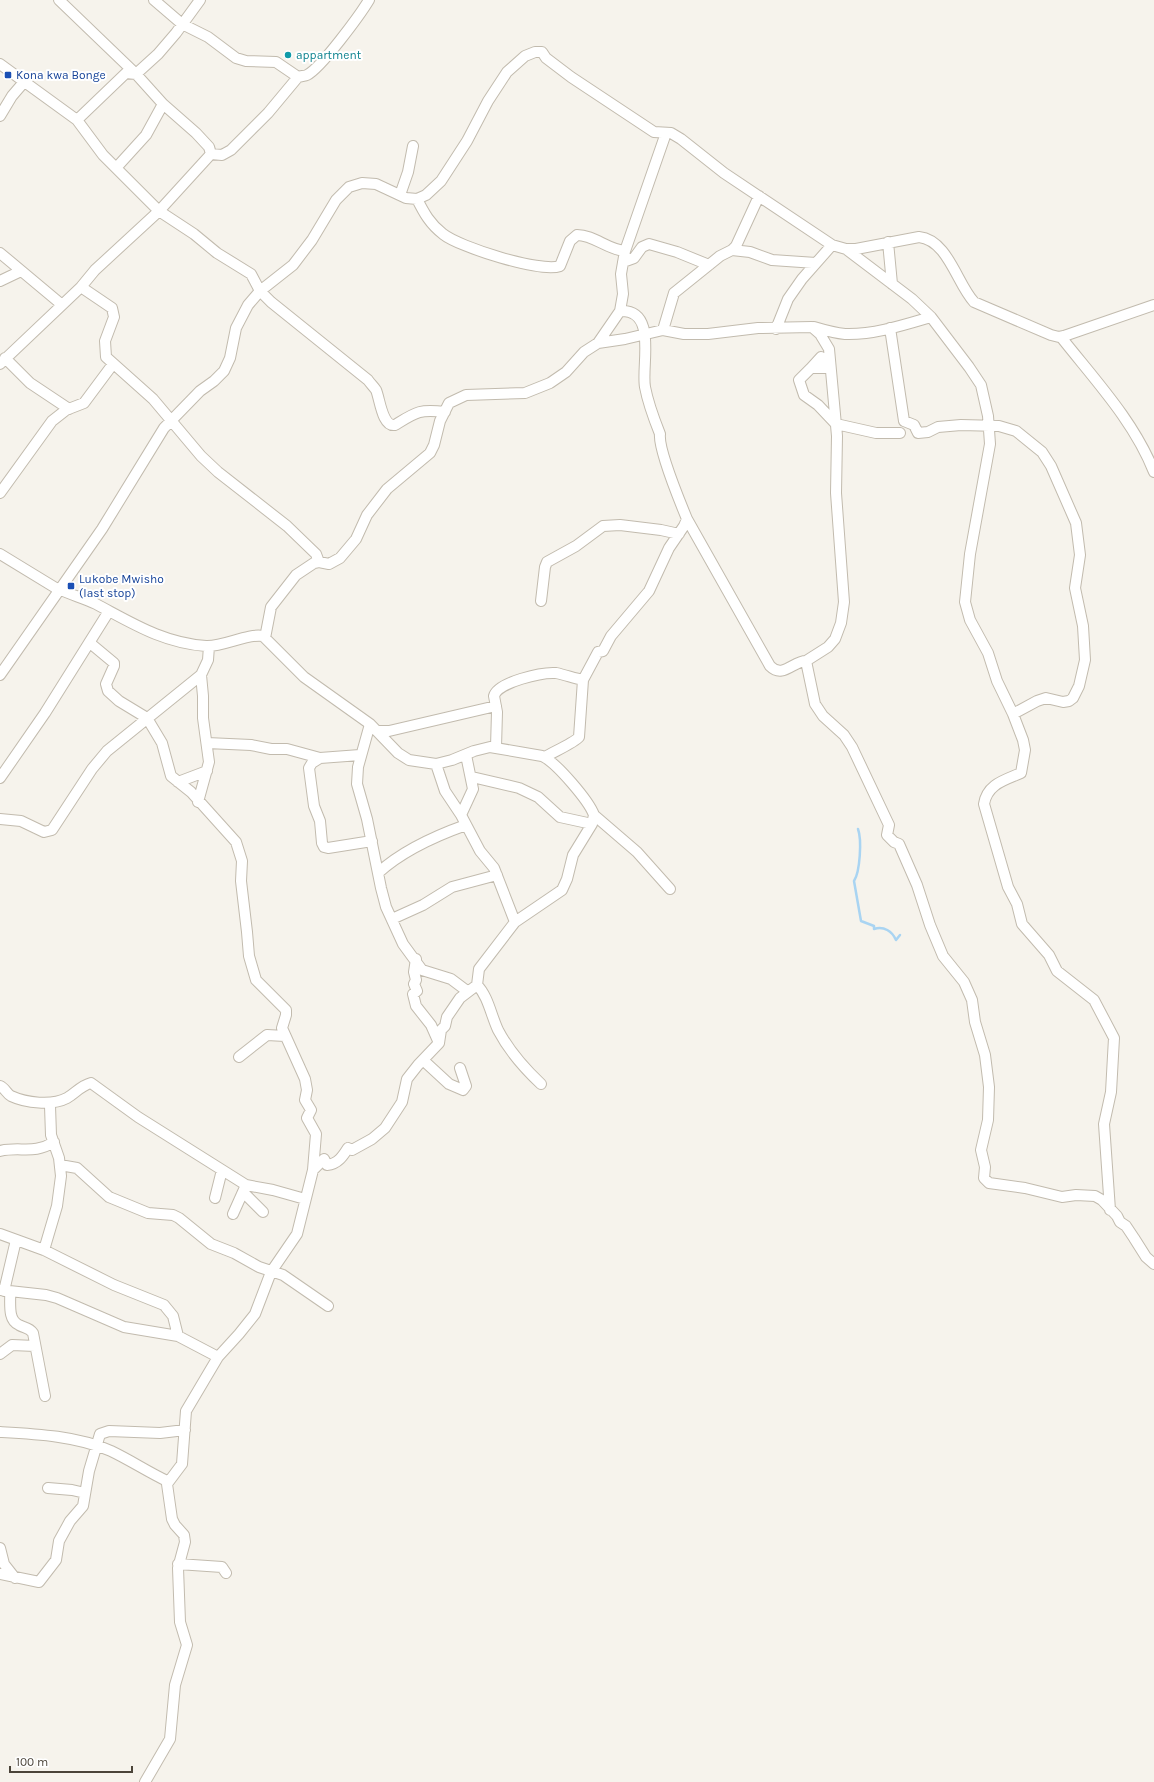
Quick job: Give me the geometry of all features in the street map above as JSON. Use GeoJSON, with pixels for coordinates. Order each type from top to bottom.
{"type":"FeatureCollection","features":[{"type":"Feature","properties":{"kind":"street"},"geometry":{"type":"LineString","coordinates":[[60,0],[136,74],[163,104],[202,139],[209,147],[211,154]]}},
{"type":"Feature","properties":{"kind":"street"},"geometry":{"type":"LineString","coordinates":[[154,0],[182,24],[208,37],[236,58],[246,61],[276,62],[298,77]]}},
{"type":"Feature","properties":{"kind":"street"},"geometry":{"type":"LineString","coordinates":[[77,120],[126,73],[136,74],[158,54],[176,33],[200,0]]}},
{"type":"Feature","properties":{"kind":"street"},"geometry":{"type":"LineString","coordinates":[[211,154],[222,155],[231,150],[268,113],[298,77],[307,75],[323,60],[369,0]]}},
{"type":"Feature","properties":{"kind":"street"},"geometry":{"type":"LineString","coordinates":[[1,671],[102,529],[171,419],[200,391],[214,381],[224,371],[230,358],[236,328],[248,305],[260,291],[293,264],[312,240],[336,200],[349,187],[362,183],[376,184],[400,195],[417,199],[426,195],[441,181],[505,75],[515,63],[531,53],[542,52],[546,58],[571,77],[654,132],[671,133],[681,139],[724,173],[832,244],[846,249],[912,299],[931,317],[976,376],[981,385],[990,426],[990,444],[970,554],[965,602],[970,620],[986,648],[997,682],[1013,714],[1025,750],[1021,773],[990,789],[985,797],[984,804],[1008,887],[1017,904],[1022,924],[1049,955],[1057,970],[1094,1000],[1114,1038],[1111,1092],[1104,1124],[1110,1210]]}},
{"type":"Feature","properties":{"kind":"street"},"geometry":{"type":"LineString","coordinates":[[0,64],[77,120],[103,155],[160,211],[194,234],[217,253],[251,274],[260,291],[271,302],[337,354],[356,372],[368,380],[376,390],[382,412],[392,426],[418,412],[429,410],[445,412]]}},
{"type":"Feature","properties":{"kind":"street"},"geometry":{"type":"LineString","coordinates":[[0,116],[12,96],[24,82]]}},
{"type":"Feature","properties":{"kind":"street"},"geometry":{"type":"LineString","coordinates":[[116,168],[146,135],[163,104]]}},
{"type":"Feature","properties":{"kind":"street"},"geometry":{"type":"LineString","coordinates":[[265,638],[271,607],[296,575],[304,569],[320,562],[329,564],[340,558],[356,540],[367,515],[387,489],[428,456],[433,450],[440,421],[449,403],[466,395],[524,393],[550,383],[566,372],[584,352],[598,343],[620,311],[624,294],[621,274],[625,251],[666,133]]}},
{"type":"Feature","properties":{"kind":"street"},"geometry":{"type":"LineString","coordinates":[[400,195],[408,172],[413,146]]}},
{"type":"Feature","properties":{"kind":"street"},"geometry":{"type":"LineString","coordinates":[[69,409],[30,383],[3,361],[61,304],[81,287],[95,270],[160,211],[211,154]]}},
{"type":"Feature","properties":{"kind":"street"},"geometry":{"type":"LineString","coordinates":[[732,250],[742,236],[759,196]]}},
{"type":"Feature","properties":{"kind":"street"},"geometry":{"type":"LineString","coordinates":[[417,199],[433,226],[453,241],[480,251],[522,263],[550,268],[560,266],[570,241],[577,235],[587,237],[616,251],[625,251]]}},
{"type":"Feature","properties":{"kind":"street"},"geometry":{"type":"LineString","coordinates":[[846,249],[863,248],[919,237],[927,239],[939,248],[948,259],[968,294],[978,304],[1052,335],[1061,336],[1154,305]]}},
{"type":"Feature","properties":{"kind":"street"},"geometry":{"type":"LineString","coordinates":[[888,242],[892,284]]}},
{"type":"Feature","properties":{"kind":"street"},"geometry":{"type":"LineString","coordinates":[[623,262],[634,258],[642,247],[649,244],[677,252],[709,265]]}},
{"type":"Feature","properties":{"kind":"street"},"geometry":{"type":"LineString","coordinates":[[776,329],[788,299],[832,244]]}},
{"type":"Feature","properties":{"kind":"street"},"geometry":{"type":"LineString","coordinates":[[663,330],[674,293],[723,254],[732,250],[750,252],[772,260],[816,263]]}},
{"type":"Feature","properties":{"kind":"street"},"geometry":{"type":"LineString","coordinates":[[0,253],[61,304]]}},
{"type":"Feature","properties":{"kind":"street"},"geometry":{"type":"LineString","coordinates":[[0,281],[21,271]]}},
{"type":"Feature","properties":{"kind":"street"},"geometry":{"type":"LineString","coordinates":[[81,287],[112,308],[114,317],[105,341],[106,358],[153,399],[201,456],[218,472],[287,526],[316,554],[320,562]]}},
{"type":"Feature","properties":{"kind":"street"},"geometry":{"type":"LineString","coordinates":[[620,311],[627,311],[637,316],[642,323],[644,335],[646,390],[660,434],[659,439],[663,452],[687,519],[770,666],[774,670],[782,671],[806,661],[828,647],[835,639],[844,611],[844,578],[836,493],[836,424],[829,349],[820,334],[812,327]]}},
{"type":"Feature","properties":{"kind":"street"},"geometry":{"type":"LineString","coordinates":[[598,343],[663,330],[684,334],[704,335],[751,328],[776,329],[812,327],[846,334],[890,328],[931,317]]}},
{"type":"Feature","properties":{"kind":"street"},"geometry":{"type":"LineString","coordinates":[[890,328],[904,421],[914,425],[918,433],[928,432],[938,427],[946,426],[990,426],[1004,427],[1016,431],[1032,442],[1045,456],[1073,515],[1078,530],[1080,555],[1075,588],[1083,626],[1085,664],[1077,690],[1069,701],[1063,702],[1046,698],[1037,701],[1013,714]]}},
{"type":"Feature","properties":{"kind":"street"},"geometry":{"type":"LineString","coordinates":[[1061,336],[1123,416],[1137,437],[1154,472]]}},
{"type":"Feature","properties":{"kind":"street"},"geometry":{"type":"LineString","coordinates":[[0,493],[52,421],[69,409],[84,403],[113,364]]}},
{"type":"Feature","properties":{"kind":"street"},"geometry":{"type":"LineString","coordinates":[[811,368],[799,380],[804,395],[818,406],[836,424],[876,433],[900,434]]}},
{"type":"Feature","properties":{"kind":"street"},"geometry":{"type":"LineString","coordinates":[[545,757],[573,742],[579,737],[583,680],[598,652],[603,650],[611,636],[649,591],[667,552],[687,519]]}},
{"type":"Feature","properties":{"kind":"street"},"geometry":{"type":"LineString","coordinates":[[541,601],[545,567],[547,562],[576,546],[599,527],[620,525],[661,530],[679,534]]}},
{"type":"Feature","properties":{"kind":"street"},"geometry":{"type":"LineString","coordinates":[[0,554],[59,589],[110,611],[129,623],[155,634],[195,645],[209,646],[254,636],[265,638],[309,681],[373,728],[393,748],[406,758],[417,762],[436,764],[484,748],[496,747],[545,757],[580,792],[593,820],[637,852],[670,889]]}},
{"type":"Feature","properties":{"kind":"street"},"geometry":{"type":"LineString","coordinates":[[0,778],[110,611]]}},
{"type":"Feature","properties":{"kind":"street"},"geometry":{"type":"LineString","coordinates":[[90,643],[114,662],[114,666],[106,684],[108,691],[119,701],[147,718],[162,743],[171,776],[191,792],[198,802],[234,839],[243,864],[242,881],[249,956],[256,980],[286,1010],[282,1028],[306,1082],[306,1100],[311,1110],[307,1118],[316,1134],[313,1170],[298,1234],[271,1272],[255,1314],[240,1334],[218,1357],[186,1411],[182,1464],[175,1474],[167,1481]]}},
{"type":"Feature","properties":{"kind":"street"},"geometry":{"type":"LineString","coordinates":[[0,818],[21,820],[44,832],[52,830],[101,758],[113,745],[201,675],[208,660],[209,646]]}},
{"type":"Feature","properties":{"kind":"street"},"geometry":{"type":"LineString","coordinates":[[806,661],[815,704],[823,716],[844,735],[856,756],[889,825],[888,835],[894,842],[899,844],[913,876],[930,925],[944,958],[958,972],[971,995],[975,1022],[985,1055],[989,1087],[988,1120],[981,1150],[985,1167],[984,1178],[989,1183],[1031,1189],[1062,1197],[1076,1195],[1095,1196],[1102,1200],[1117,1216],[1120,1222],[1126,1226],[1146,1257],[1154,1264]]}},
{"type":"Feature","properties":{"kind":"street"},"geometry":{"type":"LineString","coordinates":[[496,747],[496,706],[494,695],[500,687],[527,678],[556,673],[583,680]]}},
{"type":"Feature","properties":{"kind":"street"},"geometry":{"type":"LineString","coordinates":[[198,802],[209,762],[203,718],[201,675]]}},
{"type":"Feature","properties":{"kind":"street"},"geometry":{"type":"LineString","coordinates":[[373,728],[389,731],[496,706]]}},
{"type":"Feature","properties":{"kind":"street"},"geometry":{"type":"LineString","coordinates":[[373,728],[360,755],[357,784],[372,842],[383,896],[403,944],[416,959],[422,970],[451,979],[467,992]]}},
{"type":"Feature","properties":{"kind":"street"},"geometry":{"type":"LineString","coordinates":[[207,743],[255,745],[308,754],[320,758],[338,758],[360,755]]}},
{"type":"Feature","properties":{"kind":"street"},"geometry":{"type":"LineString","coordinates":[[308,754],[314,806],[320,821],[322,844],[324,847],[328,848],[372,842]]}},
{"type":"Feature","properties":{"kind":"street"},"geometry":{"type":"LineString","coordinates":[[378,873],[408,851],[440,835],[463,820],[473,789],[472,777],[466,755]]}},
{"type":"Feature","properties":{"kind":"street"},"geometry":{"type":"LineString","coordinates":[[310,766],[320,758]]}},
{"type":"Feature","properties":{"kind":"street"},"geometry":{"type":"LineString","coordinates":[[436,764],[445,791],[480,851],[498,875],[515,922]]}},
{"type":"Feature","properties":{"kind":"street"},"geometry":{"type":"LineString","coordinates":[[178,782],[207,771]]}},
{"type":"Feature","properties":{"kind":"street"},"geometry":{"type":"LineString","coordinates":[[472,777],[519,788],[538,797],[560,817],[593,820]]}},
{"type":"Feature","properties":{"kind":"street"},"geometry":{"type":"LineString","coordinates":[[313,1170],[324,1159],[327,1165],[334,1164],[348,1148],[352,1150],[362,1145],[385,1128],[402,1102],[407,1079],[439,1043],[441,1030],[445,1026],[447,1017],[467,992],[477,985],[479,969],[515,922],[562,890],[567,879],[575,850],[593,820]]}},
{"type":"Feature","properties":{"kind":"street"},"geometry":{"type":"LineString","coordinates":[[392,919],[423,905],[448,888],[498,875]]}},
{"type":"Feature","properties":{"kind":"street"},"geometry":{"type":"LineString","coordinates":[[416,959],[414,972],[416,980],[414,984],[417,991],[413,994],[416,1006],[432,1025],[439,1043]]}},
{"type":"Feature","properties":{"kind":"street"},"geometry":{"type":"LineString","coordinates":[[477,985],[482,990],[498,1029],[506,1043],[523,1067],[541,1084]]}},
{"type":"Feature","properties":{"kind":"street"},"geometry":{"type":"LineString","coordinates":[[239,1057],[267,1035],[285,1036]]}},
{"type":"Feature","properties":{"kind":"street"},"geometry":{"type":"LineString","coordinates":[[423,1060],[449,1084],[463,1090],[466,1086],[460,1068]]}},
{"type":"Feature","properties":{"kind":"street"},"geometry":{"type":"LineString","coordinates":[[0,1086],[9,1095],[26,1101],[60,1101],[68,1097],[82,1086],[91,1083],[143,1121],[171,1136],[184,1147],[222,1170],[244,1189],[263,1212]]}},
{"type":"Feature","properties":{"kind":"street"},"geometry":{"type":"LineString","coordinates":[[44,1250],[57,1206],[60,1165],[51,1128],[50,1106]]}},
{"type":"Feature","properties":{"kind":"street"},"geometry":{"type":"LineString","coordinates":[[0,1151],[12,1149],[37,1150],[54,1142]]}},
{"type":"Feature","properties":{"kind":"street"},"geometry":{"type":"LineString","coordinates":[[60,1165],[77,1168],[109,1197],[148,1213],[173,1215],[184,1221],[211,1244],[271,1272],[283,1275],[328,1306]]}},
{"type":"Feature","properties":{"kind":"street"},"geometry":{"type":"LineString","coordinates":[[215,1198],[222,1170]]}},
{"type":"Feature","properties":{"kind":"street"},"geometry":{"type":"LineString","coordinates":[[244,1189],[273,1190],[305,1199]]}},
{"type":"Feature","properties":{"kind":"street"},"geometry":{"type":"LineString","coordinates":[[233,1214],[244,1189]]}},
{"type":"Feature","properties":{"kind":"street"},"geometry":{"type":"LineString","coordinates":[[0,1234],[44,1250],[114,1285],[164,1305],[172,1316],[178,1336]]}},
{"type":"Feature","properties":{"kind":"street"},"geometry":{"type":"LineString","coordinates":[[16,1240],[5,1291],[13,1320],[17,1324],[32,1331],[45,1396]]}},
{"type":"Feature","properties":{"kind":"street"},"geometry":{"type":"LineString","coordinates":[[5,1291],[52,1296],[124,1327],[178,1336],[218,1357]]}},
{"type":"Feature","properties":{"kind":"street"},"geometry":{"type":"LineString","coordinates":[[0,1354],[12,1345],[35,1346]]}},
{"type":"Feature","properties":{"kind":"street"},"geometry":{"type":"LineString","coordinates":[[0,1574],[39,1582],[50,1570],[57,1558],[59,1542],[62,1535],[70,1520],[83,1506],[96,1445],[100,1434],[109,1431],[160,1433],[185,1430]]}},
{"type":"Feature","properties":{"kind":"street"},"geometry":{"type":"LineString","coordinates":[[0,1432],[79,1441],[96,1445],[111,1451],[167,1481]]}},
{"type":"Feature","properties":{"kind":"street"},"geometry":{"type":"LineString","coordinates":[[145,1782],[170,1739],[175,1685],[187,1649],[187,1642],[182,1631],[180,1617],[178,1564],[186,1542],[183,1534],[172,1519],[167,1481]]}},
{"type":"Feature","properties":{"kind":"street"},"geometry":{"type":"LineString","coordinates":[[48,1488],[72,1490],[85,1493]]}},
{"type":"Feature","properties":{"kind":"street"},"geometry":{"type":"LineString","coordinates":[[0,1548],[4,1564],[15,1578]]}},
{"type":"Feature","properties":{"kind":"street"},"geometry":{"type":"LineString","coordinates":[[178,1564],[222,1567],[226,1573]]}},
{"type":"Feature","properties":{"kind":"waterway"},"geometry":{"type":"LineString","coordinates":[[858,829],[860,856],[858,871],[854,881],[861,921],[874,926],[874,929],[881,928],[887,930],[896,940],[900,935]]}},
{"type":"Feature","properties":{"kind":"place","name":"appartment"},"geometry":{"type":"Point","coordinates":[288,55]}},
{"type":"Feature","properties":{"kind":"place","name":"Kona kwa Bonge"},"geometry":{"type":"Point","coordinates":[8,75]}},
{"type":"Feature","properties":{"kind":"place","name":"Lukobe Mwisho (last stop)"},"geometry":{"type":"Point","coordinates":[71,586]}}]}
